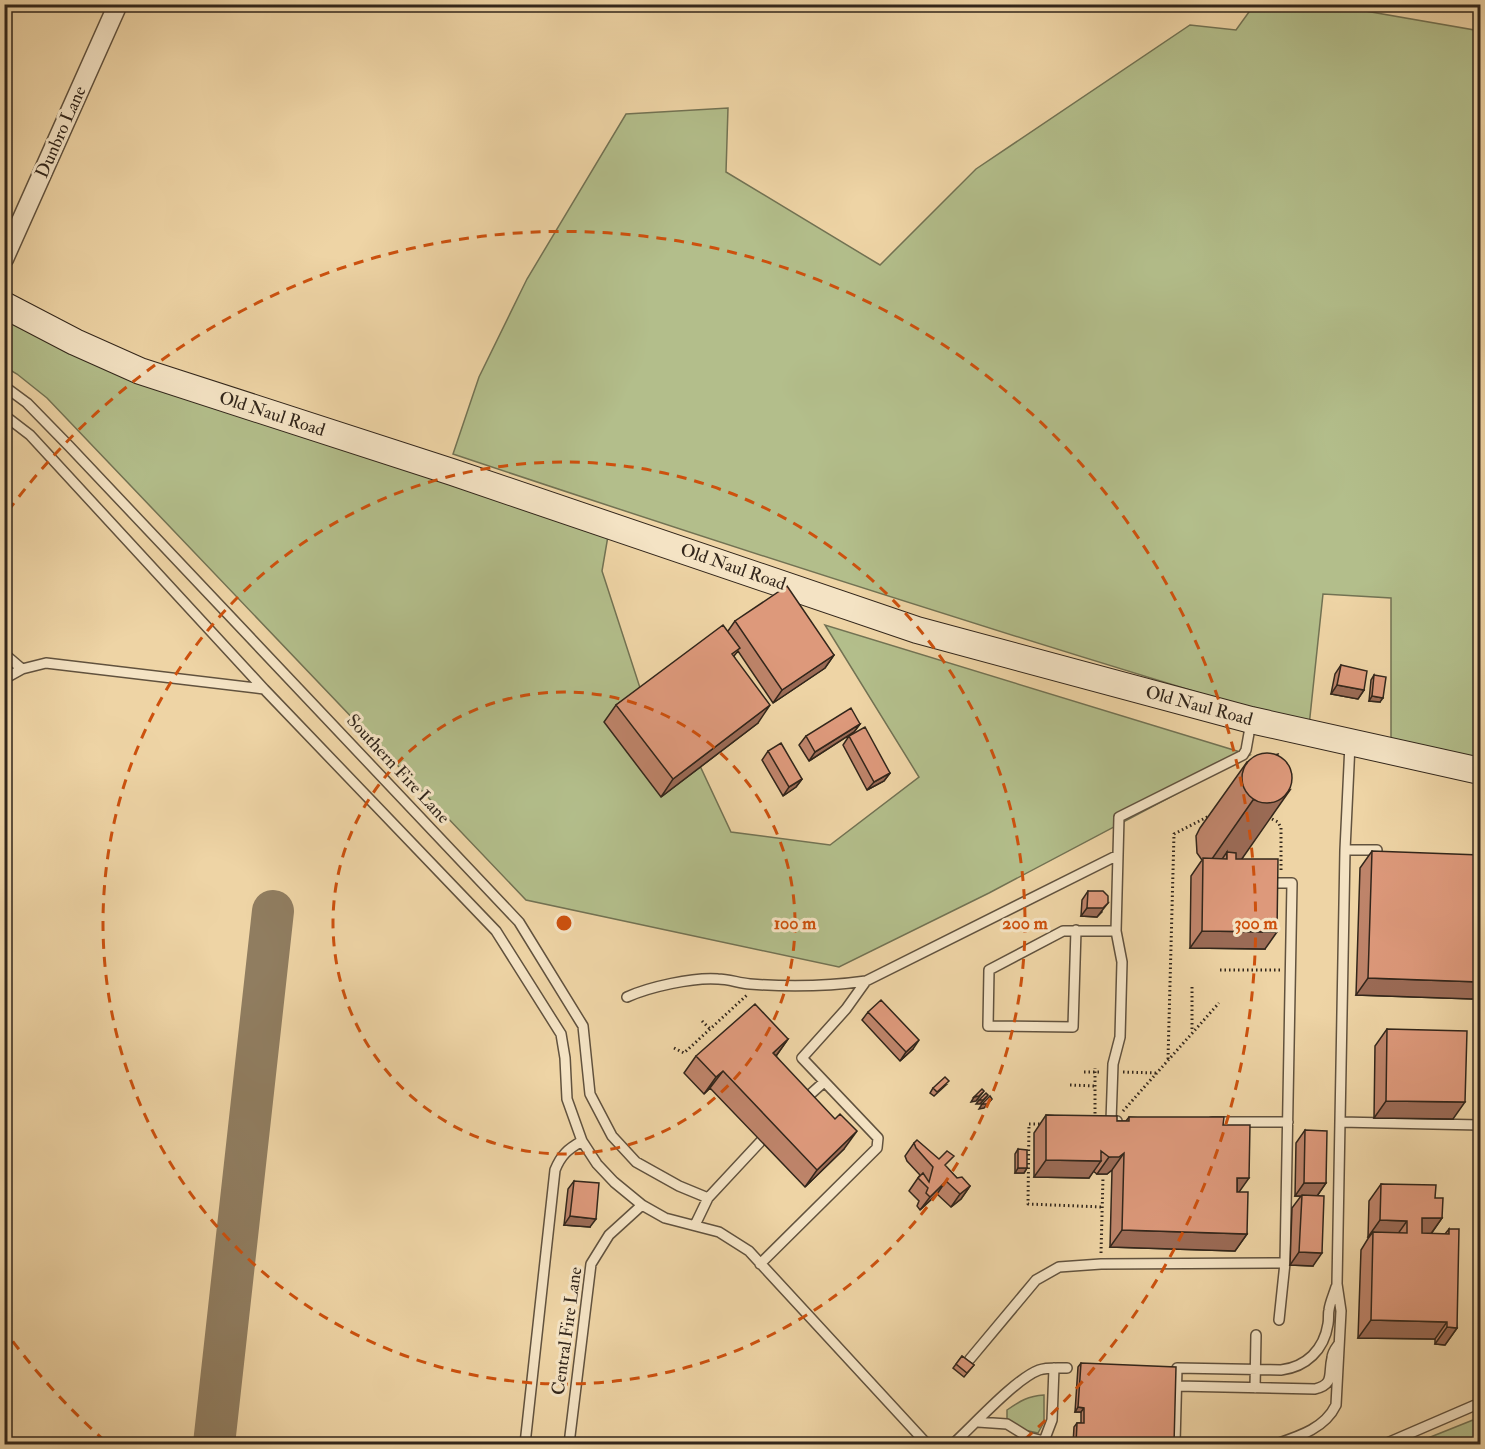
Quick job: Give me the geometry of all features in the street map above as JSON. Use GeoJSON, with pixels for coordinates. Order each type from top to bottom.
{"type":"FeatureCollection","features":[{"type":"Feature","properties":{"kind":"main road","name":"Old Naul Road"},"geometry":{"type":"LineString","coordinates":[[4,306],[75,342],[140,371],[452,472],[917,630],[1251,720],[1480,771]]}},
{"type":"Feature","properties":{"kind":"street","name":"Dunbro Lane"},"geometry":{"type":"LineString","coordinates":[[4,259],[117,4]]}},
{"type":"Feature","properties":{"kind":"lane","name":"Southern Fire Lane"},"geometry":{"type":"LineString","coordinates":[[4,386],[27,403],[78,454],[519,922],[583,1026],[590,1094],[612,1136],[636,1162],[679,1186],[708,1198]]}},
{"type":"Feature","properties":{"kind":"lane"},"geometry":{"type":"LineString","coordinates":[[4,415],[30,435],[264,689],[496,931],[561,1034],[567,1099],[582,1142],[597,1164],[642,1205],[665,1218],[719,1232],[749,1251],[927,1444]]}},
{"type":"Feature","properties":{"kind":"lane"},"geometry":{"type":"LineString","coordinates":[[4,657],[8,657],[22,669]]}},
{"type":"Feature","properties":{"kind":"lane"},"geometry":{"type":"LineString","coordinates":[[4,679],[22,669],[46,663],[264,689]]}},
{"type":"Feature","properties":{"kind":"lane"},"geometry":{"type":"LineString","coordinates":[[1123,1121],[1111,1121],[1113,1064],[1120,1037],[1122,962],[1116,931],[1119,817],[1243,755],[1246,750],[1251,720]]}},
{"type":"Feature","properties":{"kind":"lane"},"geometry":{"type":"LineString","coordinates":[[1276,1444],[1322,1425],[1330,1417],[1336,1405],[1338,1393],[1341,1311],[1336,1284],[1345,850],[1350,743]]}},
{"type":"Feature","properties":{"kind":"lane"},"geometry":{"type":"LineString","coordinates":[[1345,850],[1377,850]]}},
{"type":"Feature","properties":{"kind":"lane"},"geometry":{"type":"LineString","coordinates":[[627,997],[639,991],[691,979],[718,979],[751,984],[842,984],[866,981],[1118,855]]}},
{"type":"Feature","properties":{"kind":"lane"},"geometry":{"type":"LineString","coordinates":[[1276,883],[1292,883],[1285,1263],[1279,1320]]}},
{"type":"Feature","properties":{"kind":"lane"},"geometry":{"type":"LineString","coordinates":[[1076,930],[1073,1028],[988,1026],[989,970],[1063,931],[1076,930],[1116,931]]}},
{"type":"Feature","properties":{"kind":"lane"},"geometry":{"type":"LineString","coordinates":[[760,1264],[877,1148],[878,1138],[802,1058],[846,1009],[866,981]]}},
{"type":"Feature","properties":{"kind":"lane"},"geometry":{"type":"LineString","coordinates":[[796,1107],[824,1082]]}},
{"type":"Feature","properties":{"kind":"lane"},"geometry":{"type":"LineString","coordinates":[[1206,1122],[1288,1122]]}},
{"type":"Feature","properties":{"kind":"lane"},"geometry":{"type":"LineString","coordinates":[[1340,1122],[1480,1125]]}},
{"type":"Feature","properties":{"kind":"lane"},"geometry":{"type":"LineString","coordinates":[[695,1225],[708,1198],[761,1141]]}},
{"type":"Feature","properties":{"kind":"lane"},"geometry":{"type":"LineString","coordinates":[[525,1444],[555,1170],[567,1150],[582,1142]]}},
{"type":"Feature","properties":{"kind":"lane","name":"Central Fire Lane"},"geometry":{"type":"LineString","coordinates":[[569,1444],[591,1264],[609,1235],[642,1205]]}},
{"type":"Feature","properties":{"kind":"lane"},"geometry":{"type":"LineString","coordinates":[[969,1359],[1036,1280],[1059,1267],[1101,1264],[1285,1263]]}},
{"type":"Feature","properties":{"kind":"lane"},"geometry":{"type":"LineString","coordinates":[[1218,1444],[1175,1443],[1177,1368],[1293,1369],[1311,1358],[1318,1350],[1324,1338],[1336,1284]]}},
{"type":"Feature","properties":{"kind":"lane"},"geometry":{"type":"LineString","coordinates":[[1255,1388],[1256,1335]]}},
{"type":"Feature","properties":{"kind":"lane"},"geometry":{"type":"LineString","coordinates":[[1177,1386],[1315,1389],[1323,1387],[1330,1378],[1332,1356],[1340,1340]]}},
{"type":"Feature","properties":{"kind":"lane"},"geometry":{"type":"LineString","coordinates":[[978,1422],[1007,1424],[1028,1437],[1044,1441],[1052,1420],[1054,1368]]}},
{"type":"Feature","properties":{"kind":"lane"},"geometry":{"type":"LineString","coordinates":[[953,1444],[1019,1383],[1033,1373],[1041,1369],[1067,1368]]}},
{"type":"Feature","properties":{"kind":"lane"},"geometry":{"type":"LineString","coordinates":[[1384,1444],[1480,1403]]}},
{"type":"Feature","properties":{"kind":"path"},"geometry":{"type":"LineString","coordinates":[[1168,1059],[1174,834],[1220,810]]}},
{"type":"Feature","properties":{"kind":"path"},"geometry":{"type":"LineString","coordinates":[[1261,816],[1270,817],[1278,822],[1281,828],[1276,883]]}},
{"type":"Feature","properties":{"kind":"path"},"geometry":{"type":"LineString","coordinates":[[1220,970],[1290,970]]}},
{"type":"Feature","properties":{"kind":"path"},"geometry":{"type":"LineString","coordinates":[[1192,987],[1192,1032]]}},
{"type":"Feature","properties":{"kind":"path"},"geometry":{"type":"LineString","coordinates":[[674,1048],[684,1053],[751,991]]}},
{"type":"Feature","properties":{"kind":"path"},"geometry":{"type":"LineString","coordinates":[[1095,1068],[1095,1126],[1102,1126],[1129,1107],[1168,1059],[1219,1004]]}},
{"type":"Feature","properties":{"kind":"path"},"geometry":{"type":"LineString","coordinates":[[702,1021],[711,1030]]}},
{"type":"Feature","properties":{"kind":"path"},"geometry":{"type":"LineString","coordinates":[[1070,1085],[1095,1086]]}},
{"type":"Feature","properties":{"kind":"path"},"geometry":{"type":"LineString","coordinates":[[1051,1125],[1029,1124],[1028,1204],[1102,1207]]}},
{"type":"Feature","properties":{"kind":"path"},"geometry":{"type":"LineString","coordinates":[[1101,1264],[1103,1177]]}},
{"type":"Feature","properties":{"kind":"green space"},"geometry":{"type":"Polygon","coordinates":[[[1325,4],[1480,31],[1480,761],[1391,740],[1391,598],[1323,594],[1309,726],[880,593],[453,454],[479,377],[527,279],[626,114],[728,108],[726,172],[880,265],[976,169],[1190,25],[1236,30],[1254,5],[1325,4]]]}},
{"type":"Feature","properties":{"kind":"green space"},"geometry":{"type":"Polygon","coordinates":[[[4,316],[608,536],[602,571],[642,694],[700,766],[731,832],[830,845],[919,777],[825,625],[1250,755],[989,893],[839,967],[526,900],[47,398],[5,367],[4,316]]]}},
{"type":"Feature","properties":{"kind":"green space"},"geometry":{"type":"Polygon","coordinates":[[[1044,1395],[1044,1422],[1038,1433],[1024,1430],[1007,1420],[1007,1410],[1029,1398],[1044,1395]]]}},
{"type":"Feature","properties":{"kind":"green space"},"geometry":{"type":"Polygon","coordinates":[[[1480,1417],[1480,1444],[1413,1444],[1478,1418],[1480,1417]]]}},
{"type":"Feature","properties":{"kind":"building"},"geometry":{"type":"Polygon","coordinates":[[[787,586],[834,655],[782,690],[735,621],[787,586]]]}},
{"type":"Feature","properties":{"kind":"building"},"geometry":{"type":"Polygon","coordinates":[[[723,625],[740,648],[732,654],[770,705],[673,779],[616,705],[723,625]]]}},
{"type":"Feature","properties":{"kind":"building"},"geometry":{"type":"Polygon","coordinates":[[[1341,665],[1367,671],[1364,690],[1337,685],[1341,665]]]}},
{"type":"Feature","properties":{"kind":"building"},"geometry":{"type":"Polygon","coordinates":[[[1374,675],[1386,677],[1383,698],[1372,696],[1374,675]]]}},
{"type":"Feature","properties":{"kind":"building"},"geometry":{"type":"Polygon","coordinates":[[[851,708],[860,724],[815,752],[806,736],[851,708]]]}},
{"type":"Feature","properties":{"kind":"building"},"geometry":{"type":"Polygon","coordinates":[[[865,727],[890,773],[874,782],[849,736],[865,727]]]}},
{"type":"Feature","properties":{"kind":"building"},"geometry":{"type":"Polygon","coordinates":[[[781,743],[802,779],[789,787],[768,751],[781,743]]]}},
{"type":"Feature","properties":{"kind":"building"},"geometry":{"type":"Polygon","coordinates":[[[1272,753],[1285,760],[1291,768],[1291,788],[1285,796],[1277,802],[1262,803],[1249,796],[1243,788],[1242,773],[1249,760],[1257,754],[1272,753]]]}},
{"type":"Feature","properties":{"kind":"building"},"geometry":{"type":"Polygon","coordinates":[[[1372,851],[1480,855],[1480,982],[1368,978],[1372,851]]]}},
{"type":"Feature","properties":{"kind":"building"},"geometry":{"type":"Polygon","coordinates":[[[1227,852],[1236,853],[1236,859],[1278,859],[1277,932],[1202,931],[1203,858],[1227,859],[1227,852]]]}},
{"type":"Feature","properties":{"kind":"building"},"geometry":{"type":"Polygon","coordinates":[[[1088,891],[1103,891],[1108,896],[1108,903],[1103,908],[1087,908],[1088,891]]]}},
{"type":"Feature","properties":{"kind":"building"},"geometry":{"type":"Polygon","coordinates":[[[881,1000],[919,1040],[906,1052],[868,1012],[881,1000]]]}},
{"type":"Feature","properties":{"kind":"building"},"geometry":{"type":"Polygon","coordinates":[[[755,1004],[788,1039],[773,1053],[835,1119],[840,1114],[857,1131],[817,1170],[723,1071],[716,1077],[696,1056],[755,1004]]]}},
{"type":"Feature","properties":{"kind":"building"},"geometry":{"type":"Polygon","coordinates":[[[1387,1029],[1467,1031],[1465,1102],[1386,1101],[1387,1029]]]}},
{"type":"Feature","properties":{"kind":"building"},"geometry":{"type":"Polygon","coordinates":[[[945,1077],[949,1081],[937,1092],[933,1088],[945,1077]]]}},
{"type":"Feature","properties":{"kind":"building"},"geometry":{"type":"Polygon","coordinates":[[[982,1089],[984,1091],[979,1096],[974,1097],[982,1089]]]}},
{"type":"Feature","properties":{"kind":"building"},"geometry":{"type":"Polygon","coordinates":[[[986,1093],[988,1095],[983,1100],[979,1100],[986,1093]]]}},
{"type":"Feature","properties":{"kind":"building"},"geometry":{"type":"Polygon","coordinates":[[[990,1096],[992,1099],[987,1104],[982,1104],[990,1096]]]}},
{"type":"Feature","properties":{"kind":"building"},"geometry":{"type":"Polygon","coordinates":[[[1046,1115],[1117,1116],[1117,1121],[1129,1121],[1129,1117],[1224,1117],[1223,1125],[1250,1125],[1249,1178],[1237,1178],[1237,1192],[1248,1192],[1247,1234],[1122,1230],[1124,1153],[1119,1157],[1109,1157],[1101,1151],[1101,1161],[1046,1160],[1046,1115]]]}},
{"type":"Feature","properties":{"kind":"building"},"geometry":{"type":"Polygon","coordinates":[[[1305,1130],[1327,1131],[1326,1183],[1304,1183],[1305,1130]]]}},
{"type":"Feature","properties":{"kind":"building"},"geometry":{"type":"Polygon","coordinates":[[[917,1140],[939,1159],[947,1151],[954,1156],[945,1165],[957,1178],[962,1177],[970,1186],[960,1194],[946,1181],[930,1197],[926,1193],[928,1188],[918,1178],[923,1173],[929,1182],[933,1167],[916,1148],[914,1143],[917,1140]]]}},
{"type":"Feature","properties":{"kind":"building"},"geometry":{"type":"Polygon","coordinates":[[[1018,1149],[1027,1150],[1027,1168],[1018,1168],[1018,1149]]]}},
{"type":"Feature","properties":{"kind":"building"},"geometry":{"type":"Polygon","coordinates":[[[574,1181],[599,1183],[596,1219],[570,1216],[574,1181]]]}},
{"type":"Feature","properties":{"kind":"building"},"geometry":{"type":"Polygon","coordinates":[[[1381,1184],[1436,1185],[1435,1198],[1443,1198],[1442,1218],[1422,1218],[1422,1233],[1449,1234],[1449,1229],[1459,1229],[1457,1328],[1447,1327],[1447,1322],[1371,1320],[1373,1232],[1407,1233],[1407,1221],[1380,1220],[1381,1184]]]}},
{"type":"Feature","properties":{"kind":"building"},"geometry":{"type":"Polygon","coordinates":[[[1302,1195],[1324,1196],[1322,1253],[1299,1252],[1302,1195]]]}},
{"type":"Feature","properties":{"kind":"building"},"geometry":{"type":"Polygon","coordinates":[[[962,1356],[974,1365],[967,1373],[956,1364],[962,1356]]]}},
{"type":"Feature","properties":{"kind":"building"},"geometry":{"type":"Polygon","coordinates":[[[1081,1363],[1176,1367],[1174,1444],[1076,1444],[1077,1423],[1084,1423],[1084,1408],[1078,1407],[1081,1363]]]}},
{"type":"Feature","properties":{"kind":"taxiway"},"geometry":{"type":"LineString","coordinates":[[214,1444],[273,911]]}}]}
